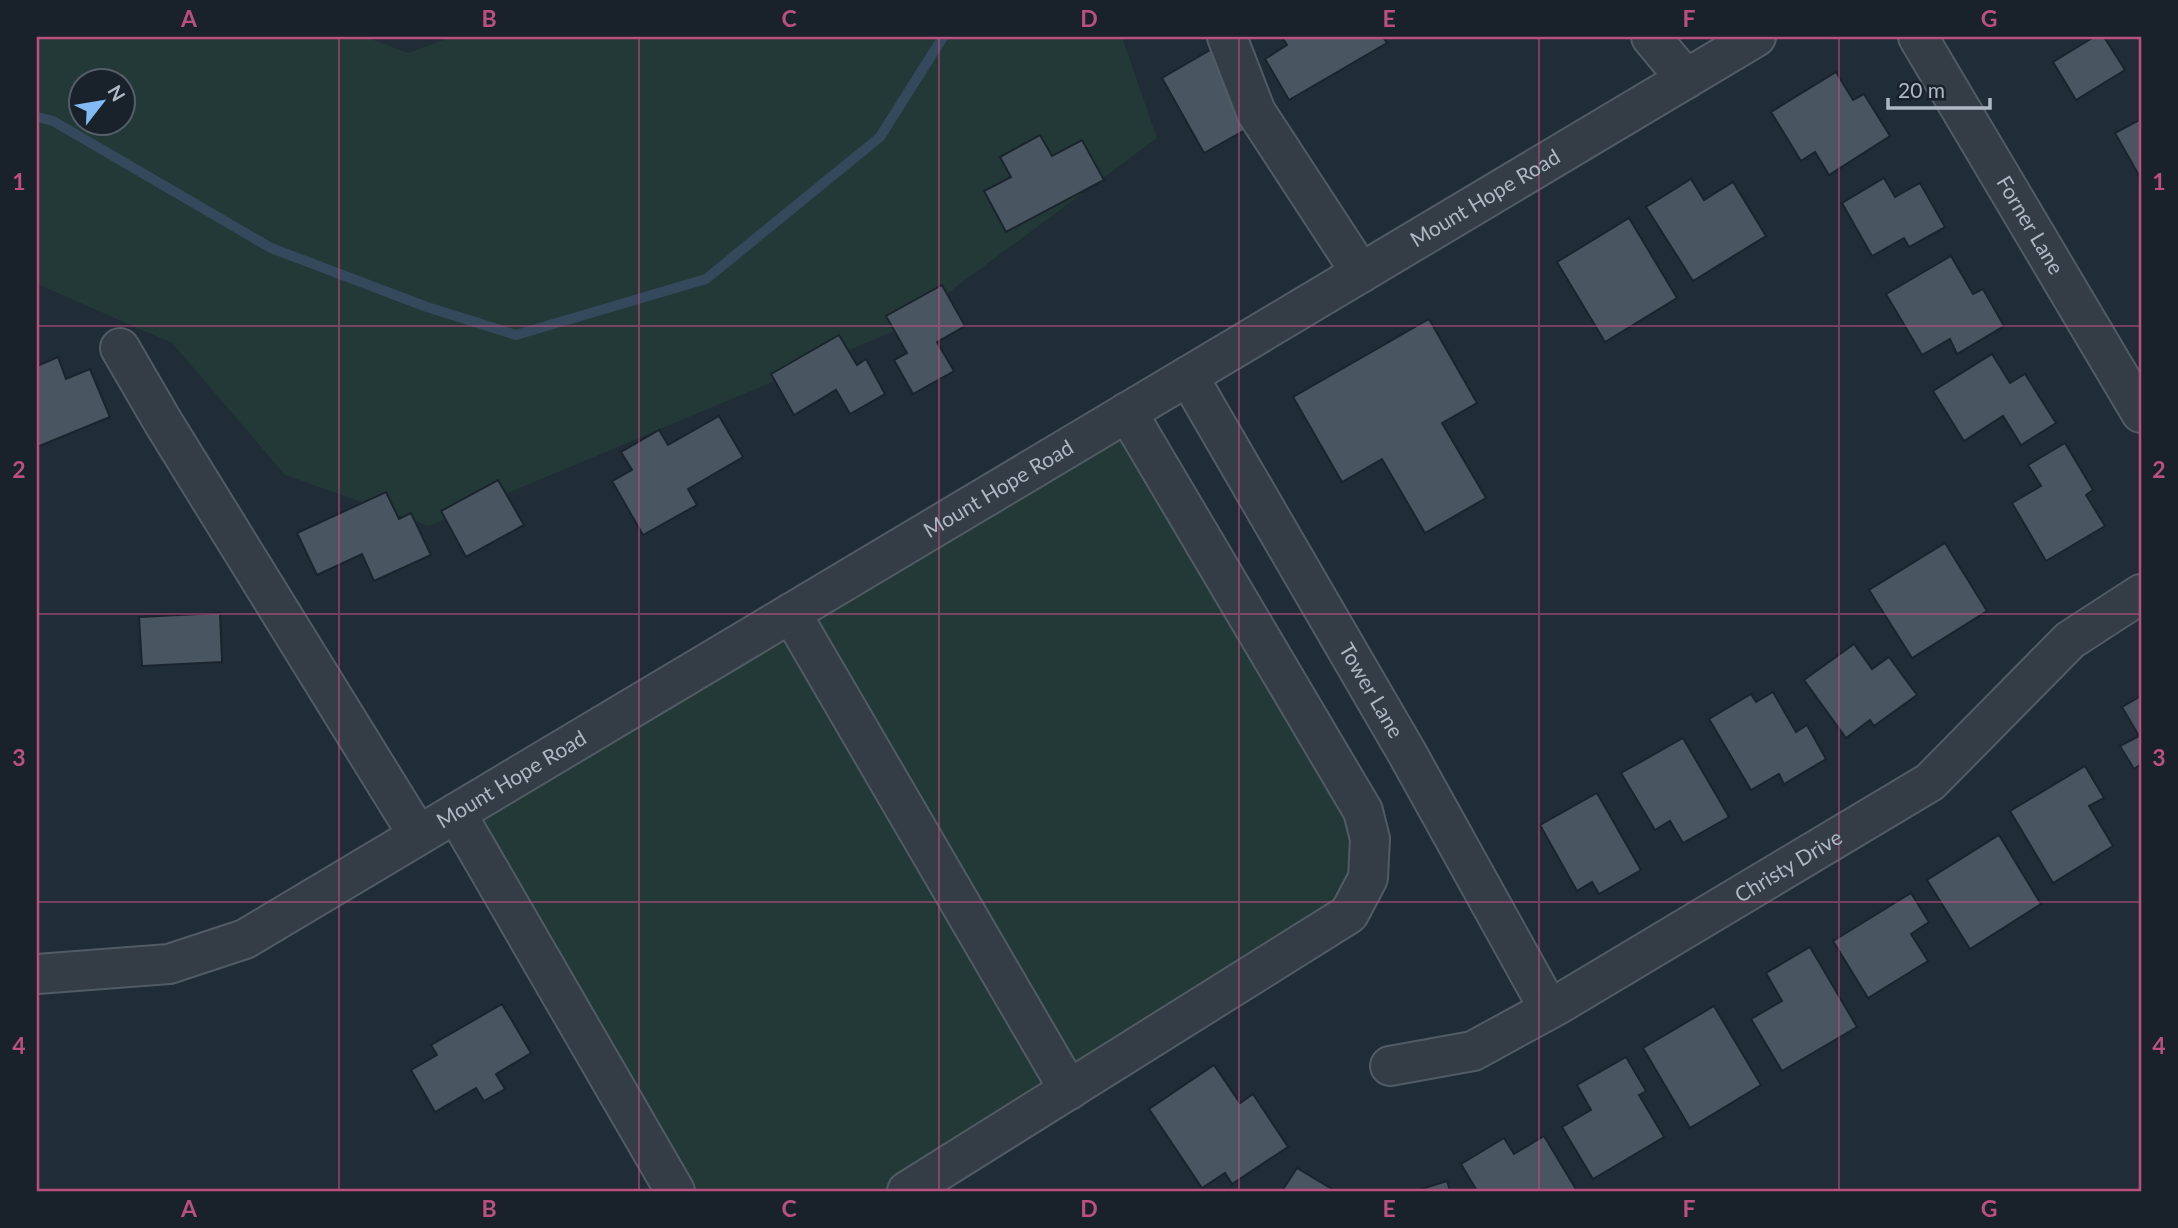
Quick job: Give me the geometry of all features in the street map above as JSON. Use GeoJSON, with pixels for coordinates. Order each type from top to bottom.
{"type":"FeatureCollection","features":[{"type":"Feature","properties":{"kind":"street"},"geometry":{"type":"LineString","coordinates":[[1227,37],[1256,112],[1361,273]]}},
{"type":"Feature","properties":{"kind":"street"},"geometry":{"type":"LineString","coordinates":[[1651,37],[1686,79]]}},
{"type":"Feature","properties":{"kind":"street","name":"Mount Hope Road"},"geometry":{"type":"LineString","coordinates":[[37,974],[169,964],[245,939],[1756,37]]}},
{"type":"Feature","properties":{"kind":"street","name":"Forner Lane"},"geometry":{"type":"LineString","coordinates":[[1918,37],[2141,413]]}},
{"type":"Feature","properties":{"kind":"street"},"geometry":{"type":"LineString","coordinates":[[120,348],[418,835]]}},
{"type":"Feature","properties":{"kind":"street","name":"Tower Lane"},"geometry":{"type":"LineString","coordinates":[[1188,376],[1407,753],[1549,1009]]}},
{"type":"Feature","properties":{"kind":"street"},"geometry":{"type":"LineString","coordinates":[[907,1191],[1349,914],[1368,878],[1370,839],[1363,811],[1127,412]]}},
{"type":"Feature","properties":{"kind":"street","name":"Christy Drive"},"geometry":{"type":"LineString","coordinates":[[1390,1066],[1473,1051],[1549,1009],[1930,782],[2070,640],[2141,594]]}},
{"type":"Feature","properties":{"kind":"street"},"geometry":{"type":"LineString","coordinates":[[791,613],[1069,1090]]}},
{"type":"Feature","properties":{"kind":"street"},"geometry":{"type":"LineString","coordinates":[[456,813],[675,1191]]}},
{"type":"Feature","properties":{"kind":"green space"},"geometry":{"type":"Polygon","coordinates":[[[37,37],[366,37],[408,53],[452,37],[1122,37],[1157,138],[899,329],[429,526],[285,475],[172,343],[37,284],[37,37]]]}},
{"type":"Feature","properties":{"kind":"green space"},"geometry":{"type":"Polygon","coordinates":[[[1138,430],[1363,811],[1368,878],[910,1191],[662,1191],[447,836],[1138,430]]]}},
{"type":"Feature","properties":{"kind":"building"},"geometry":{"type":"Polygon","coordinates":[[[1282,37],[1383,37],[1387,43],[1289,100],[1265,59],[1287,45],[1282,37]]]}},
{"type":"Feature","properties":{"kind":"building"},"geometry":{"type":"Polygon","coordinates":[[[2094,37],[2104,37],[2125,70],[2076,100],[2053,62],[2094,37]]]}},
{"type":"Feature","properties":{"kind":"building"},"geometry":{"type":"Polygon","coordinates":[[[1212,49],[1254,125],[1204,153],[1162,78],[1212,49]]]}},
{"type":"Feature","properties":{"kind":"building"},"geometry":{"type":"Polygon","coordinates":[[[1836,72],[1853,100],[1864,94],[1890,136],[1829,175],[1815,152],[1801,161],[1771,112],[1836,72]]]}},
{"type":"Feature","properties":{"kind":"building"},"geometry":{"type":"Polygon","coordinates":[[[2141,119],[2141,179],[2115,133],[2141,119]]]}},
{"type":"Feature","properties":{"kind":"building"},"geometry":{"type":"Polygon","coordinates":[[[1040,135],[1052,156],[1082,140],[1104,180],[1006,232],[984,191],[1011,177],[1000,157],[1040,135]]]}},
{"type":"Feature","properties":{"kind":"building"},"geometry":{"type":"Polygon","coordinates":[[[1884,178],[1895,197],[1920,183],[1945,227],[1909,247],[1904,238],[1872,256],[1842,203],[1884,178]]]}},
{"type":"Feature","properties":{"kind":"building"},"geometry":{"type":"Polygon","coordinates":[[[1691,179],[1704,200],[1733,182],[1766,236],[1693,281],[1646,207],[1691,179]]]}},
{"type":"Feature","properties":{"kind":"building"},"geometry":{"type":"Polygon","coordinates":[[[1629,218],[1677,298],[1605,342],[1557,262],[1629,218]]]}},
{"type":"Feature","properties":{"kind":"building"},"geometry":{"type":"Polygon","coordinates":[[[1951,256],[1973,294],[1983,289],[2004,326],[1957,354],[1950,339],[1922,355],[1886,294],[1951,256]]]}},
{"type":"Feature","properties":{"kind":"building"},"geometry":{"type":"Polygon","coordinates":[[[942,285],[965,326],[937,342],[954,371],[913,394],[894,360],[907,353],[886,316],[942,285]]]}},
{"type":"Feature","properties":{"kind":"building"},"geometry":{"type":"Polygon","coordinates":[[[1429,319],[1477,403],[1442,423],[1486,498],[1425,533],[1382,459],[1342,482],[1293,397],[1429,319]]]}},
{"type":"Feature","properties":{"kind":"building"},"geometry":{"type":"Polygon","coordinates":[[[839,335],[857,365],[866,359],[885,394],[850,414],[836,390],[794,415],[771,374],[839,335]]]}},
{"type":"Feature","properties":{"kind":"building"},"geometry":{"type":"Polygon","coordinates":[[[1992,354],[2010,383],[2025,374],[2056,423],[2021,445],[2003,416],[1964,441],[1933,391],[1992,354]]]}},
{"type":"Feature","properties":{"kind":"building"},"geometry":{"type":"Polygon","coordinates":[[[58,357],[66,379],[90,369],[110,417],[37,447],[37,366],[58,357]]]}},
{"type":"Feature","properties":{"kind":"building"},"geometry":{"type":"Polygon","coordinates":[[[719,416],[743,457],[688,489],[697,505],[643,535],[612,481],[632,470],[621,452],[659,430],[668,445],[719,416]]]}},
{"type":"Feature","properties":{"kind":"building"},"geometry":{"type":"Polygon","coordinates":[[[2065,443],[2093,490],[2086,495],[2105,526],[2046,561],[2012,503],[2041,486],[2028,465],[2065,443]]]}},
{"type":"Feature","properties":{"kind":"building"},"geometry":{"type":"Polygon","coordinates":[[[498,480],[524,525],[466,557],[441,511],[498,480]]]}},
{"type":"Feature","properties":{"kind":"building"},"geometry":{"type":"Polygon","coordinates":[[[386,492],[399,519],[411,513],[431,555],[374,581],[362,554],[317,575],[297,533],[386,492]]]}},
{"type":"Feature","properties":{"kind":"building"},"geometry":{"type":"Polygon","coordinates":[[[1945,543],[1987,611],[1912,658],[1869,590],[1945,543]]]}},
{"type":"Feature","properties":{"kind":"building"},"geometry":{"type":"Polygon","coordinates":[[[220,613],[222,662],[142,666],[139,617],[220,613]]]}},
{"type":"Feature","properties":{"kind":"building"},"geometry":{"type":"Polygon","coordinates":[[[1854,644],[1872,669],[1889,657],[1917,695],[1874,726],[1870,720],[1846,738],[1804,680],[1854,644]]]}},
{"type":"Feature","properties":{"kind":"building"},"geometry":{"type":"Polygon","coordinates":[[[1773,692],[1796,732],[1807,725],[1826,759],[1784,784],[1779,774],[1751,790],[1709,719],[1751,694],[1756,702],[1773,692]]]}},
{"type":"Feature","properties":{"kind":"building"},"geometry":{"type":"Polygon","coordinates":[[[2141,696],[2141,764],[2134,769],[2120,746],[2139,736],[2122,707],[2141,696]]]}},
{"type":"Feature","properties":{"kind":"building"},"geometry":{"type":"Polygon","coordinates":[[[1683,738],[1729,817],[1683,843],[1670,821],[1655,830],[1621,773],[1683,738]]]}},
{"type":"Feature","properties":{"kind":"building"},"geometry":{"type":"Polygon","coordinates":[[[2085,766],[2104,798],[2089,806],[2113,846],[2053,883],[2010,811],[2085,766]]]}},
{"type":"Feature","properties":{"kind":"building"},"geometry":{"type":"Polygon","coordinates":[[[1597,793],[1641,870],[1599,894],[1592,882],[1577,891],[1540,825],[1597,793]]]}},
{"type":"Feature","properties":{"kind":"building"},"geometry":{"type":"Polygon","coordinates":[[[1999,835],[2041,904],[1970,949],[1927,880],[1999,835]]]}},
{"type":"Feature","properties":{"kind":"building"},"geometry":{"type":"Polygon","coordinates":[[[1911,893],[1929,922],[1911,934],[1928,961],[1868,998],[1833,941],[1911,893]]]}},
{"type":"Feature","properties":{"kind":"building"},"geometry":{"type":"Polygon","coordinates":[[[1810,947],[1857,1027],[1782,1071],[1751,1019],[1782,1001],[1766,973],[1810,947]]]}},
{"type":"Feature","properties":{"kind":"building"},"geometry":{"type":"Polygon","coordinates":[[[502,1004],[531,1053],[496,1074],[505,1089],[484,1101],[476,1088],[435,1112],[411,1070],[437,1055],[431,1045],[502,1004]]]}},
{"type":"Feature","properties":{"kind":"building"},"geometry":{"type":"Polygon","coordinates":[[[1714,1006],[1761,1085],[1690,1128],[1643,1048],[1714,1006]]]}},
{"type":"Feature","properties":{"kind":"building"},"geometry":{"type":"Polygon","coordinates":[[[1626,1057],[1646,1091],[1639,1095],[1664,1137],[1593,1179],[1562,1127],[1591,1110],[1577,1085],[1626,1057]]]}},
{"type":"Feature","properties":{"kind":"building"},"geometry":{"type":"Polygon","coordinates":[[[1214,1065],[1240,1103],[1253,1094],[1288,1147],[1232,1184],[1225,1173],[1202,1188],[1149,1109],[1214,1065]]]}},
{"type":"Feature","properties":{"kind":"building"},"geometry":{"type":"Polygon","coordinates":[[[1544,1136],[1577,1191],[1477,1191],[1461,1164],[1504,1138],[1514,1154],[1544,1136]]]}},
{"type":"Feature","properties":{"kind":"building"},"geometry":{"type":"Polygon","coordinates":[[[1297,1168],[1335,1191],[1282,1191],[1297,1168]]]}},
{"type":"Feature","properties":{"kind":"building"},"geometry":{"type":"Polygon","coordinates":[[[1447,1181],[1450,1191],[1415,1191],[1447,1181]]]}},
{"type":"Feature","properties":{"kind":"waterway"},"geometry":{"type":"LineString","coordinates":[[37,117],[53,121],[271,248],[427,307],[516,335],[706,279],[880,137],[943,37]]}}]}
